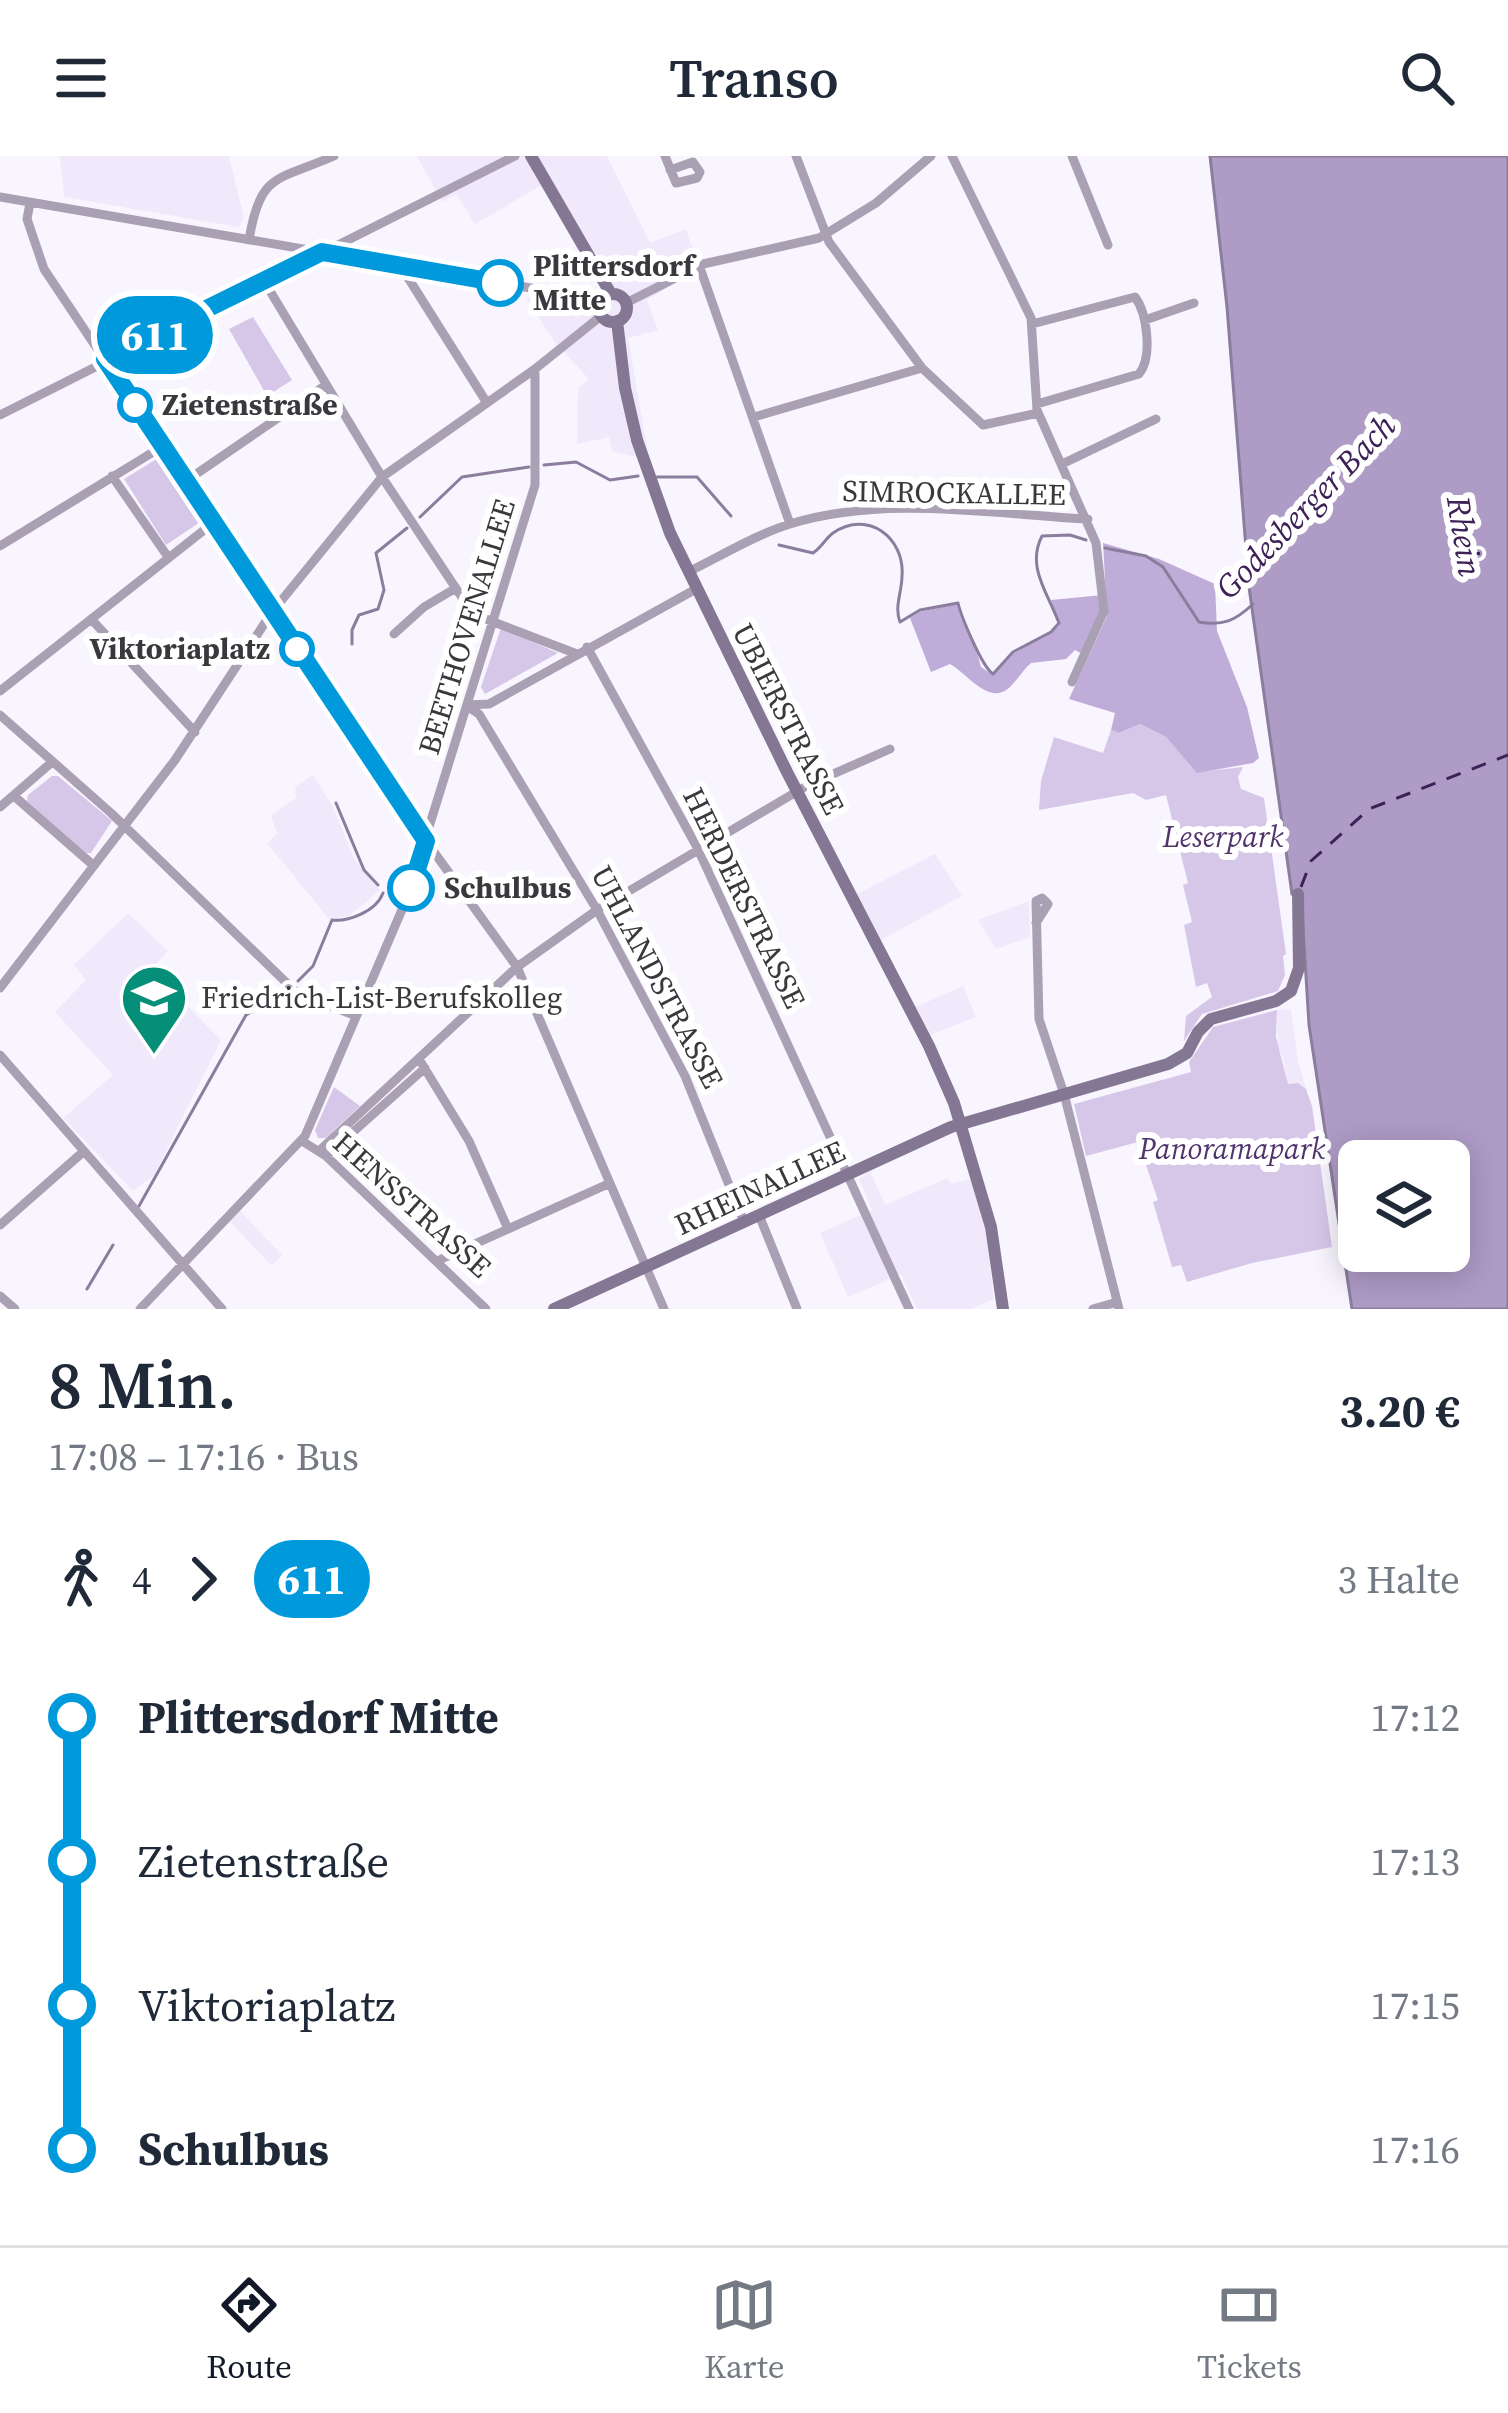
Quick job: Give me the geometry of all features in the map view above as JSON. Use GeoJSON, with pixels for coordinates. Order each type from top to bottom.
{"type":"FeatureCollection","features":[{"type":"Feature","properties":{"kind":"main road"},"geometry":{"type":"LineString","coordinates":[[530,156],[606,297],[602,316],[617,321],[626,312],[626,303],[620,296],[606,297]]}},
{"type":"Feature","properties":{"kind":"main road","name":"UBIERSTRASSE"},"geometry":{"type":"LineString","coordinates":[[617,321],[625,388],[657,500],[696,589],[929,1046],[962,1123],[991,1227],[1003,1306]]}},
{"type":"Feature","properties":{"kind":"main road","name":"RHEINALLEE"},"geometry":{"type":"LineString","coordinates":[[554,1309],[962,1123],[1178,1060],[1211,1019],[1281,999],[1296,983],[1298,894]]}},
{"type":"Feature","properties":{"kind":"main road"},"geometry":{"type":"LineString","coordinates":[[954,1103],[988,1115]]}},
{"type":"Feature","properties":{"kind":"street"},"geometry":{"type":"LineString","coordinates":[[249,240],[256,202],[266,187],[334,156]]}},
{"type":"Feature","properties":{"kind":"street"},"geometry":{"type":"LineString","coordinates":[[0,415],[515,156]]}},
{"type":"Feature","properties":{"kind":"street"},"geometry":{"type":"LineString","coordinates":[[665,156],[670,170]]}},
{"type":"Feature","properties":{"kind":"street"},"geometry":{"type":"LineString","coordinates":[[796,156],[826,234],[922,368],[983,425],[1142,372],[1148,358],[1145,320],[1135,297],[1032,324]]}},
{"type":"Feature","properties":{"kind":"street"},"geometry":{"type":"LineString","coordinates":[[952,156],[1032,324],[1038,409],[1088,519],[1099,556],[1104,611],[1072,682]]}},
{"type":"Feature","properties":{"kind":"street"},"geometry":{"type":"LineString","coordinates":[[1072,156],[1108,245]]}},
{"type":"Feature","properties":{"kind":"street"},"geometry":{"type":"LineString","coordinates":[[626,303],[699,265],[801,244],[826,234],[875,204],[928,157]]}},
{"type":"Feature","properties":{"kind":"street"},"geometry":{"type":"LineString","coordinates":[[0,196],[606,297]]}},
{"type":"Feature","properties":{"kind":"street"},"geometry":{"type":"LineString","coordinates":[[30,203],[27,219],[44,268],[426,841],[517,967],[664,1309]]}},
{"type":"Feature","properties":{"kind":"street"},"geometry":{"type":"LineString","coordinates":[[699,265],[790,524]]}},
{"type":"Feature","properties":{"kind":"street"},"geometry":{"type":"LineString","coordinates":[[400,266],[487,403]]}},
{"type":"Feature","properties":{"kind":"street"},"geometry":{"type":"LineString","coordinates":[[264,281],[382,477],[473,614],[582,651]]}},
{"type":"Feature","properties":{"kind":"street"},"geometry":{"type":"LineString","coordinates":[[1145,320],[1194,303]]}},
{"type":"Feature","properties":{"kind":"street"},"geometry":{"type":"LineString","coordinates":[[0,988],[195,732],[272,612],[382,477],[602,316]]}},
{"type":"Feature","properties":{"kind":"street"},"geometry":{"type":"LineString","coordinates":[[754,416],[922,368]]}},
{"type":"Feature","properties":{"kind":"street","name":"BEETHOVENALLEE"},"geometry":{"type":"LineString","coordinates":[[140,1309],[302,1141],[407,898],[536,480],[535,369]]}},
{"type":"Feature","properties":{"kind":"street"},"geometry":{"type":"LineString","coordinates":[[186,481],[326,385]]}},
{"type":"Feature","properties":{"kind":"street"},"geometry":{"type":"LineString","coordinates":[[1062,464],[1156,419]]}},
{"type":"Feature","properties":{"kind":"street"},"geometry":{"type":"LineString","coordinates":[[0,546],[163,446]]}},
{"type":"Feature","properties":{"kind":"street"},"geometry":{"type":"LineString","coordinates":[[112,476],[168,557]]}},
{"type":"Feature","properties":{"kind":"street","name":"SIMROCKALLEE"},"geometry":{"type":"LineString","coordinates":[[688,572],[790,524],[890,511],[1088,519]]}},
{"type":"Feature","properties":{"kind":"street"},"geometry":{"type":"LineString","coordinates":[[0,691],[213,523]]}},
{"type":"Feature","properties":{"kind":"street"},"geometry":{"type":"LineString","coordinates":[[394,634],[424,607],[456,588]]}},
{"type":"Feature","properties":{"kind":"street"},"geometry":{"type":"LineString","coordinates":[[482,710],[696,589]]}},
{"type":"Feature","properties":{"kind":"street"},"geometry":{"type":"LineString","coordinates":[[93,621],[195,732]]}},
{"type":"Feature","properties":{"kind":"street","name":"HERDERSTRASSE"},"geometry":{"type":"LineString","coordinates":[[582,651],[698,849],[909,1309]]}},
{"type":"Feature","properties":{"kind":"street","name":"UHLANDSTRASSE"},"geometry":{"type":"LineString","coordinates":[[468,706],[482,710],[597,910],[686,1076],[745,1222]]}},
{"type":"Feature","properties":{"kind":"street"},"geometry":{"type":"LineString","coordinates":[[0,715],[125,826],[296,992],[356,1016]]}},
{"type":"Feature","properties":{"kind":"street"},"geometry":{"type":"LineString","coordinates":[[323,1153],[422,1064],[517,967],[597,910],[797,791],[890,749]]}},
{"type":"Feature","properties":{"kind":"street"},"geometry":{"type":"LineString","coordinates":[[0,807],[52,762]]}},
{"type":"Feature","properties":{"kind":"street"},"geometry":{"type":"LineString","coordinates":[[14,796],[93,865]]}},
{"type":"Feature","properties":{"kind":"street"},"geometry":{"type":"LineString","coordinates":[[1036,923],[1039,1019],[1064,1094],[1118,1305],[1093,1309]]}},
{"type":"Feature","properties":{"kind":"street"},"geometry":{"type":"LineString","coordinates":[[0,1055],[222,1309]]}},
{"type":"Feature","properties":{"kind":"street"},"geometry":{"type":"LineString","coordinates":[[422,1064],[469,1141],[508,1229]]}},
{"type":"Feature","properties":{"kind":"street","name":"HENSSTRASSE"},"geometry":{"type":"LineString","coordinates":[[302,1141],[323,1153],[486,1309]]}},
{"type":"Feature","properties":{"kind":"street"},"geometry":{"type":"LineString","coordinates":[[0,1225],[83,1152]]}},
{"type":"Feature","properties":{"kind":"street"},"geometry":{"type":"LineString","coordinates":[[437,1261],[608,1184]]}},
{"type":"Feature","properties":{"kind":"street"},"geometry":{"type":"LineString","coordinates":[[759,1215],[797,1309]]}},
{"type":"Feature","properties":{"kind":"street"},"geometry":{"type":"LineString","coordinates":[[0,1296],[15,1309]]}},
{"type":"Feature","properties":{"kind":"street"},"geometry":{"type":"LineString","coordinates":[[988,1309],[1003,1306]]}},
{"type":"Feature","properties":{"kind":"shaded area"},"geometry":{"type":"Polygon","coordinates":[[[60,156],[229,156],[244,217],[239,227],[64,197],[60,156]]]}},
{"type":"Feature","properties":{"kind":"shaded area"},"geometry":{"type":"Polygon","coordinates":[[[417,156],[607,156],[650,243],[686,229],[699,269],[647,300],[658,330],[628,338],[648,453],[613,452],[609,437],[577,444],[578,388],[589,379],[556,344],[526,298],[587,308],[601,289],[542,185],[475,224],[456,194],[442,202],[417,156]]]}},
{"type":"Feature","properties":{"kind":"shaded area"},"geometry":{"type":"Polygon","coordinates":[[[1103,543],[1159,559],[1215,584],[1217,631],[1247,707],[1259,758],[1253,763],[1197,773],[1166,737],[1140,724],[1119,733],[1111,730],[1115,713],[1069,699],[1107,616],[1103,543]]]}},
{"type":"Feature","properties":{"kind":"shaded area"},"geometry":{"type":"Polygon","coordinates":[[[1103,595],[1102,614],[1082,654],[1075,650],[1066,659],[1031,663],[1011,686],[995,693],[979,687],[950,664],[931,672],[910,618],[957,604],[981,667],[993,675],[1013,654],[1059,626],[1051,600],[1103,595]]]}},
{"type":"Feature","properties":{"kind":"shaded area"},"geometry":{"type":"Polygon","coordinates":[[[313,775],[333,807],[354,859],[380,890],[349,916],[329,919],[267,843],[277,834],[271,816],[296,798],[295,787],[313,775]]]}},
{"type":"Feature","properties":{"kind":"shaded area"},"geometry":{"type":"Polygon","coordinates":[[[935,854],[962,896],[881,940],[857,894],[935,854]]]}},
{"type":"Feature","properties":{"kind":"shaded area"},"geometry":{"type":"Polygon","coordinates":[[[1029,901],[1030,937],[996,949],[978,920],[1029,901]]]}},
{"type":"Feature","properties":{"kind":"shaded area","name":"Friedrich-List-Berufskolleg"},"geometry":{"type":"Polygon","coordinates":[[[128,913],[168,951],[151,969],[221,1040],[154,1175],[133,1191],[63,1118],[113,1075],[55,1012],[86,980],[74,965],[128,913]]]}},
{"type":"Feature","properties":{"kind":"shaded area"},"geometry":{"type":"Polygon","coordinates":[[[963,986],[976,1017],[930,1035],[916,1007],[963,986]]]}},
{"type":"Feature","properties":{"kind":"shaded area"},"geometry":{"type":"Polygon","coordinates":[[[1291,1009],[1306,1089],[1298,1083],[1288,1085],[1278,1048],[1277,1010],[1291,1009]]]}},
{"type":"Feature","properties":{"kind":"shaded area"},"geometry":{"type":"Polygon","coordinates":[[[870,1171],[885,1205],[948,1178],[951,1184],[971,1179],[985,1226],[994,1299],[972,1309],[917,1309],[901,1274],[848,1297],[820,1233],[872,1210],[859,1179],[870,1171]]]}},
{"type":"Feature","properties":{"kind":"shaded area"},"geometry":{"type":"Polygon","coordinates":[[[240,1211],[282,1255],[272,1266],[229,1221],[240,1211]]]}},
{"type":"Feature","properties":{"kind":"green space"},"geometry":{"type":"Polygon","coordinates":[[[253,317],[292,380],[267,396],[229,329],[253,317]]]}},
{"type":"Feature","properties":{"kind":"green space"},"geometry":{"type":"Polygon","coordinates":[[[160,457],[203,520],[166,545],[124,479],[160,457]]]}},
{"type":"Feature","properties":{"kind":"green space"},"geometry":{"type":"Polygon","coordinates":[[[501,628],[558,653],[485,694],[481,687],[501,628]]]}},
{"type":"Feature","properties":{"kind":"green space","name":"Leserpark"},"geometry":{"type":"Polygon","coordinates":[[[1140,724],[1166,737],[1197,772],[1243,767],[1238,777],[1241,789],[1264,798],[1286,954],[1278,991],[1202,1014],[1184,1041],[1186,1016],[1212,997],[1207,983],[1196,987],[1184,925],[1192,922],[1183,885],[1188,883],[1166,795],[1146,800],[1133,793],[1039,810],[1041,781],[1054,737],[1103,753],[1111,730],[1119,733],[1140,724]]]}},
{"type":"Feature","properties":{"kind":"green space"},"geometry":{"type":"Polygon","coordinates":[[[52,776],[58,776],[112,821],[91,853],[27,801],[52,776]]]}},
{"type":"Feature","properties":{"kind":"green space","name":"Panoramapark"},"geometry":{"type":"Polygon","coordinates":[[[1277,1010],[1276,1037],[1288,1084],[1298,1083],[1306,1089],[1312,1106],[1332,1247],[1187,1282],[1181,1265],[1172,1267],[1153,1202],[1158,1200],[1138,1142],[1086,1156],[1074,1104],[1191,1072],[1189,1062],[1213,1027],[1277,1010]]]}},
{"type":"Feature","properties":{"kind":"green space"},"geometry":{"type":"Polygon","coordinates":[[[334,1087],[360,1106],[326,1138],[318,1138],[315,1130],[334,1087]]]}},
{"type":"Feature","properties":{"kind":"water","name":"Rhein"},"geometry":{"type":"Polygon","coordinates":[[[1210,156],[1508,156],[1508,1309],[1352,1309],[1346,1272],[1470,1272],[1470,1140],[1338,1140],[1338,1217],[1309,1025],[1301,895],[1292,894],[1249,587],[1210,156]]]}},
{"type":"Feature","properties":{"kind":"waterway","name":"Godesberger Bach"},"geometry":{"type":"LineString","coordinates":[[544,465],[576,462],[610,480],[638,476]]}},
{"type":"Feature","properties":{"kind":"waterway","name":"Godesberger Bach"},"geometry":{"type":"LineString","coordinates":[[420,517],[462,477],[529,467]]}},
{"type":"Feature","properties":{"kind":"waterway","name":"Godesberger Bach"},"geometry":{"type":"LineString","coordinates":[[657,477],[697,477],[731,516]]}},
{"type":"Feature","properties":{"kind":"waterway","name":"Godesberger Bach"},"geometry":{"type":"LineString","coordinates":[[779,545],[813,553],[846,526],[859,524],[882,531],[901,562],[900,622],[920,610],[958,603],[978,652],[993,674],[1013,652],[1059,623],[1037,569],[1042,536],[1086,540]]}},
{"type":"Feature","properties":{"kind":"waterway","name":"Godesberger Bach"},"geometry":{"type":"LineString","coordinates":[[352,644],[359,615],[378,609],[384,590],[376,553],[407,528]]}},
{"type":"Feature","properties":{"kind":"waterway","name":"Godesberger Bach"},"geometry":{"type":"LineString","coordinates":[[1105,548],[1146,556],[1163,567],[1199,622],[1228,621],[1253,604]]}},
{"type":"Feature","properties":{"kind":"waterway","name":"Godesberger Bach"},"geometry":{"type":"LineString","coordinates":[[336,803],[364,870],[378,885]]}},
{"type":"Feature","properties":{"kind":"waterway","name":"Godesberger Bach"},"geometry":{"type":"LineString","coordinates":[[298,981],[313,966],[332,920],[360,914],[383,893]]}},
{"type":"Feature","properties":{"kind":"waterway","name":"Godesberger Bach"},"geometry":{"type":"LineString","coordinates":[[139,1206],[246,1015],[286,991]]}},
{"type":"Feature","properties":{"kind":"waterway","name":"Godesberger Bach"},"geometry":{"type":"LineString","coordinates":[[87,1289],[113,1245]]}},
{"type":"Feature","properties":{"kind":"ferry route"},"geometry":{"type":"LineString","coordinates":[[1301,887],[1311,861],[1369,809],[1508,755]]}},
{"type":"Feature","properties":{"kind":"bus line","name":"611"},"geometry":{"type":"LineString","coordinates":[[411,888],[426,841],[105,359],[322,252],[500,283]]}},
{"type":"Feature","properties":{"kind":"place","name":"Plittersdorf Mitte"},"geometry":{"type":"Point","coordinates":[500,283]}},
{"type":"Feature","properties":{"kind":"place","name":"Zietenstraße"},"geometry":{"type":"Point","coordinates":[135,405]}},
{"type":"Feature","properties":{"kind":"place","name":"Viktoriaplatz"},"geometry":{"type":"Point","coordinates":[297,649]}},
{"type":"Feature","properties":{"kind":"place","name":"Schulbus"},"geometry":{"type":"Point","coordinates":[411,888]}},
{"type":"Feature","properties":{"kind":"place","name":"Friedrich-List-Berufskolleg"},"geometry":{"type":"Point","coordinates":[154,1057]}}]}
